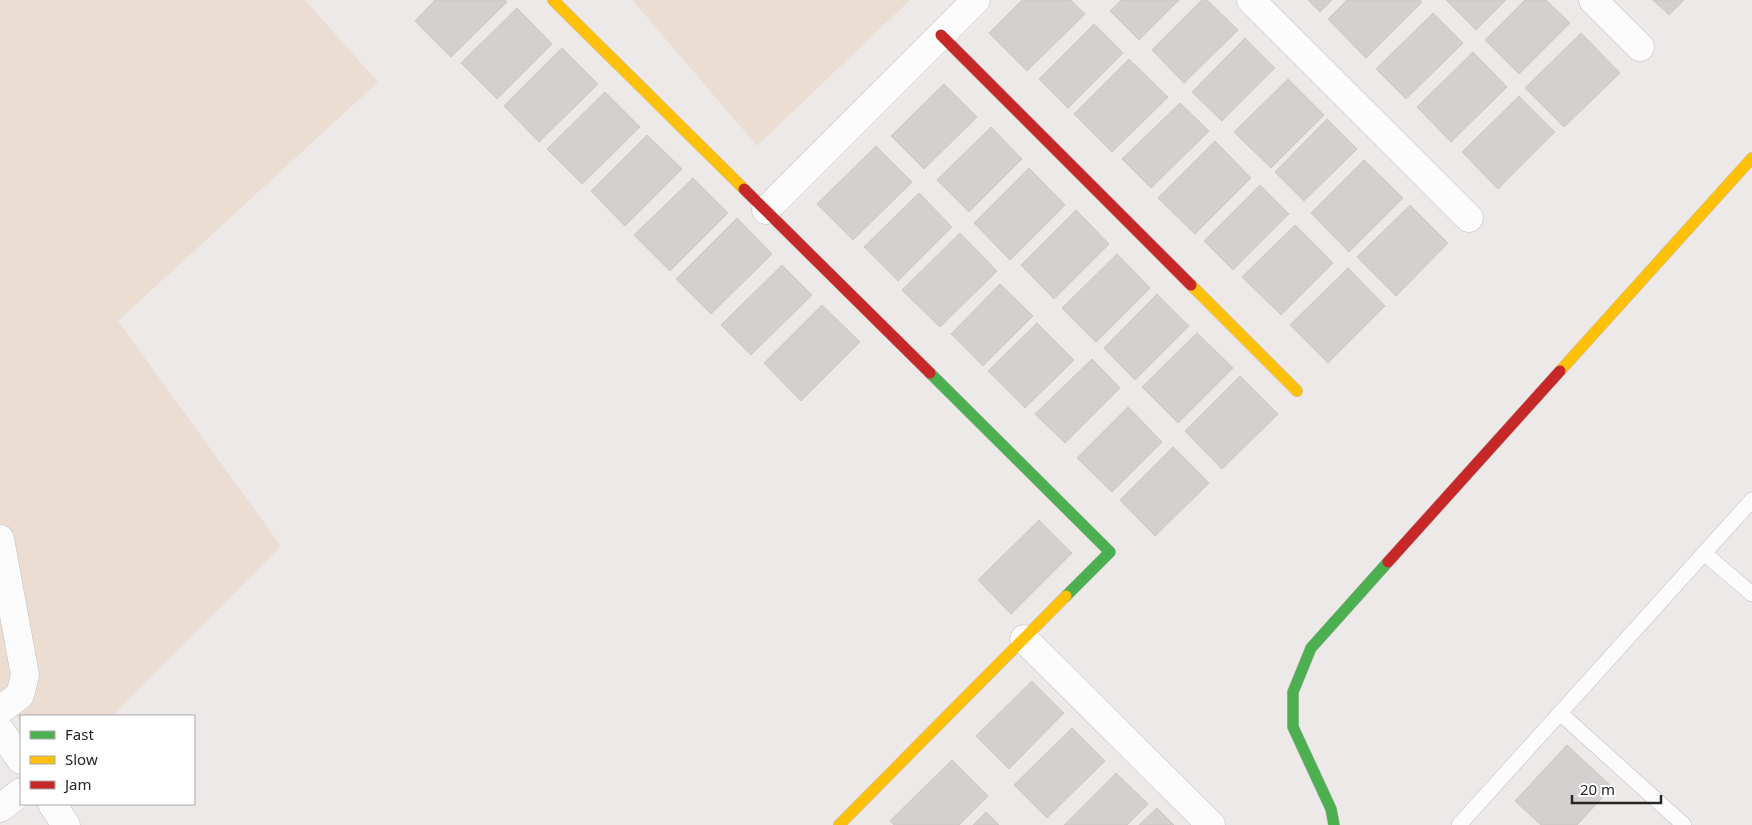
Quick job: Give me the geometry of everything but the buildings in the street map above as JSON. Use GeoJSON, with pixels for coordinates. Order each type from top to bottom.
{"type":"FeatureCollection","features":[{"type":"Feature","properties":{"kind":"street"},"geometry":{"type":"LineString","coordinates":[[553,0],[1110,552],[840,825]]}},
{"type":"Feature","properties":{"kind":"street"},"geometry":{"type":"LineString","coordinates":[[766,210],[976,0]]}},
{"type":"Feature","properties":{"kind":"street"},"geometry":{"type":"LineString","coordinates":[[1251,0],[1469,218]]}},
{"type":"Feature","properties":{"kind":"street"},"geometry":{"type":"LineString","coordinates":[[1593,0],[1640,47]]}},
{"type":"Feature","properties":{"kind":"street"},"geometry":{"type":"LineString","coordinates":[[941,35],[1296,391]]}},
{"type":"Feature","properties":{"kind":"street"},"geometry":{"type":"LineString","coordinates":[[1334,825],[1331,808],[1293,727],[1293,692],[1311,648],[1752,158]]}},
{"type":"Feature","properties":{"kind":"street"},"geometry":{"type":"LineString","coordinates":[[0,539],[26,675],[20,695],[0,710]]}},
{"type":"Feature","properties":{"kind":"street"},"geometry":{"type":"LineString","coordinates":[[1024,639],[1211,825]]}},
{"type":"Feature","properties":{"kind":"street"},"geometry":{"type":"LineString","coordinates":[[0,730],[20,759]]}},
{"type":"Feature","properties":{"kind":"street"},"geometry":{"type":"LineString","coordinates":[[0,808],[20,793]]}},
{"type":"Feature","properties":{"kind":"street"},"geometry":{"type":"LineString","coordinates":[[53,805],[66,825]]}},
{"type":"Feature","properties":{"kind":"lane"},"geometry":{"type":"LineString","coordinates":[[1459,825],[1752,500]]}},
{"type":"Feature","properties":{"kind":"lane"},"geometry":{"type":"LineString","coordinates":[[1704,553],[1752,594]]}},
{"type":"Feature","properties":{"kind":"lane"},"geometry":{"type":"LineString","coordinates":[[1560,712],[1684,825]]}},
{"type":"Feature","properties":{"kind":"shaded area"},"geometry":{"type":"Polygon","coordinates":[[[0,0],[305,0],[378,82],[118,321],[281,546],[113,715],[20,715],[20,721],[0,692],[0,0]]]}},
{"type":"Feature","properties":{"kind":"shaded area"},"geometry":{"type":"Polygon","coordinates":[[[632,0],[910,0],[757,146],[632,0]]]}},
{"type":"Feature","properties":{"kind":"traffic: fast"},"geometry":{"type":"LineString","coordinates":[[930,373],[1110,552],[1066,596]]}},
{"type":"Feature","properties":{"kind":"traffic: fast"},"geometry":{"type":"LineString","coordinates":[[1334,825],[1331,809],[1293,727],[1293,692],[1311,648],[1388,562]]}},
{"type":"Feature","properties":{"kind":"traffic: slow"},"geometry":{"type":"LineString","coordinates":[[553,0],[744,189]]}},
{"type":"Feature","properties":{"kind":"traffic: slow"},"geometry":{"type":"LineString","coordinates":[[1560,371],[1752,158]]}},
{"type":"Feature","properties":{"kind":"traffic: slow"},"geometry":{"type":"LineString","coordinates":[[1191,285],[1297,391]]}},
{"type":"Feature","properties":{"kind":"traffic: slow"},"geometry":{"type":"LineString","coordinates":[[839,825],[1066,596]]}},
{"type":"Feature","properties":{"kind":"traffic: jam"},"geometry":{"type":"LineString","coordinates":[[941,35],[1191,285]]}},
{"type":"Feature","properties":{"kind":"traffic: jam"},"geometry":{"type":"LineString","coordinates":[[744,189],[930,373]]}},
{"type":"Feature","properties":{"kind":"traffic: jam"},"geometry":{"type":"LineString","coordinates":[[1388,562],[1560,371]]}}]}
